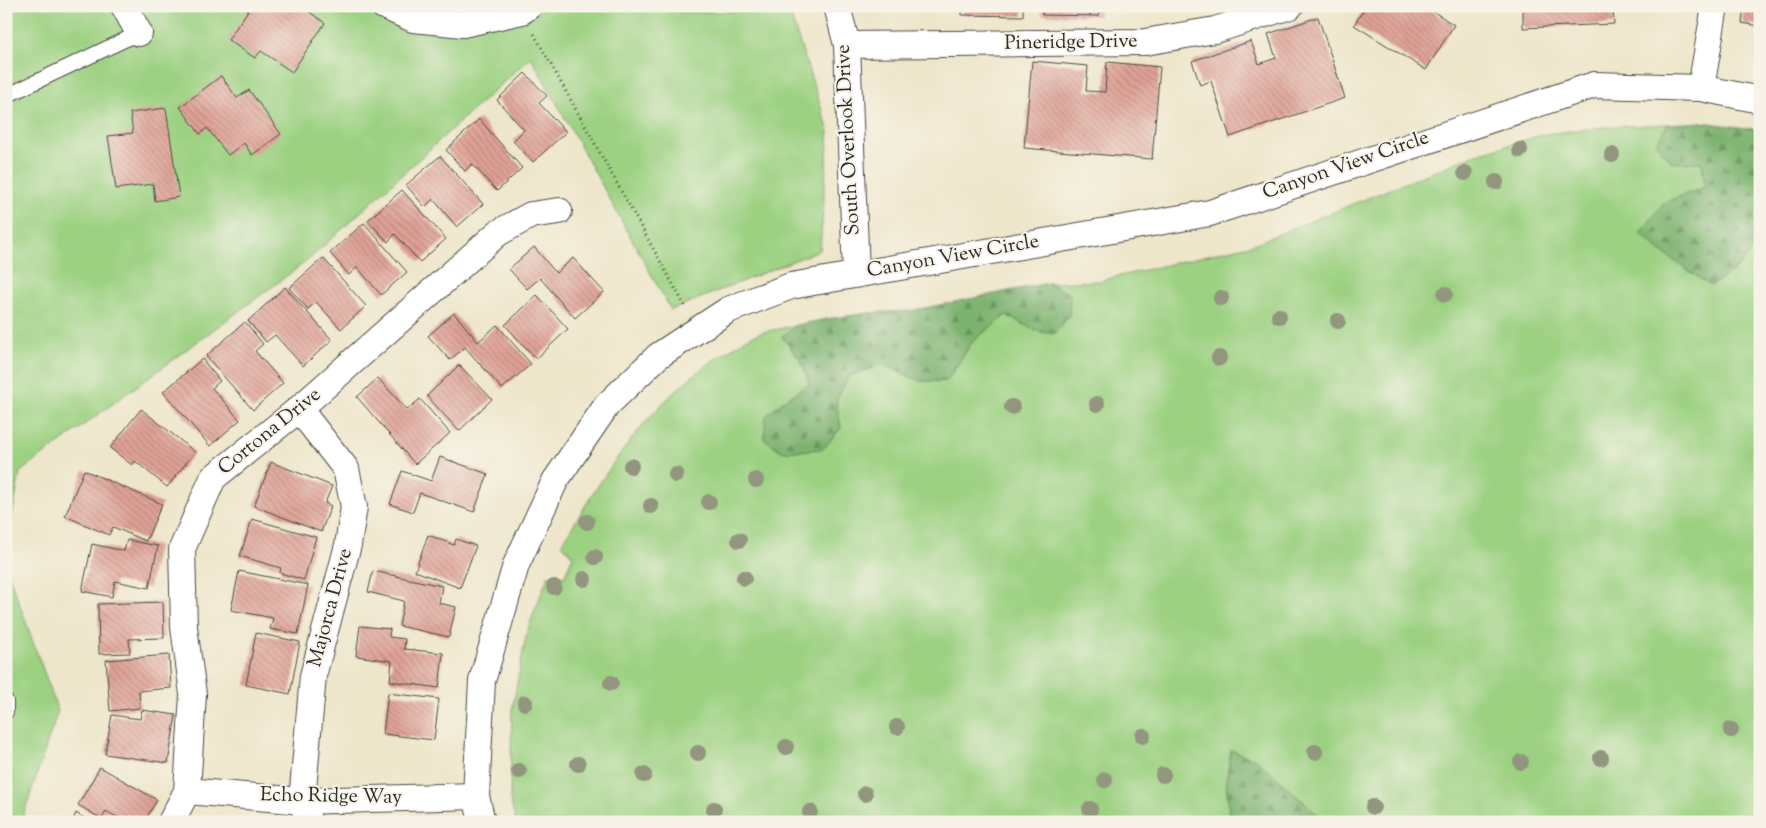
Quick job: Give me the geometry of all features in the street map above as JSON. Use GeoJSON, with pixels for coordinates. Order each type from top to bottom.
{"type":"FeatureCollection","features":[{"type":"Feature","properties":{"kind":"street"},"geometry":{"type":"LineString","coordinates":[[124,6],[139,33]]}},
{"type":"Feature","properties":{"kind":"street"},"geometry":{"type":"LineString","coordinates":[[384,6],[413,19],[463,24],[525,9]]}},
{"type":"Feature","properties":{"kind":"street","name":"South Overlook Drive"},"geometry":{"type":"LineString","coordinates":[[837,6],[846,45],[856,274]]}},
{"type":"Feature","properties":{"kind":"street","name":"Pineridge Drive"},"geometry":{"type":"LineString","coordinates":[[846,45],[1145,42],[1215,30],[1248,13],[1290,6]]}},
{"type":"Feature","properties":{"kind":"street"},"geometry":{"type":"LineString","coordinates":[[1701,88],[1715,6]]}},
{"type":"Feature","properties":{"kind":"street","name":"Canyon View Circle"},"geometry":{"type":"LineString","coordinates":[[482,822],[476,796],[482,681],[516,566],[555,481],[607,405],[658,356],[728,310],[792,286],[1210,212],[1594,85],[1701,88],[1760,100]]}},
{"type":"Feature","properties":{"kind":"street","name":"Cortona Drive"},"geometry":{"type":"LineString","coordinates":[[170,822],[187,791],[193,694],[184,627],[182,549],[213,478],[299,409],[498,232],[531,215],[559,211]]}},
{"type":"Feature","properties":{"kind":"street","name":"Majorca Drive"},"geometry":{"type":"LineString","coordinates":[[299,409],[346,469],[354,507],[348,545],[313,676],[305,811]]}},
{"type":"Feature","properties":{"kind":"street","name":"Echo Ridge Way"},"geometry":{"type":"LineString","coordinates":[[187,791],[305,811],[476,796]]}},
{"type":"Feature","properties":{"kind":"lane"},"geometry":{"type":"LineString","coordinates":[[6,96],[139,33]]}},
{"type":"Feature","properties":{"kind":"lane"},"geometry":{"type":"LineString","coordinates":[[6,701],[6,712]]}},
{"type":"Feature","properties":{"kind":"path"},"geometry":{"type":"LineString","coordinates":[[525,9],[698,329]]}},
{"type":"Feature","properties":{"kind":"green space"},"geometry":{"type":"Polygon","coordinates":[[[6,6],[678,6],[678,12],[789,11],[829,131],[820,250],[671,310],[531,57],[307,261],[20,472],[6,552],[6,6]]]}},
{"type":"Feature","properties":{"kind":"green space"},"geometry":{"type":"Polygon","coordinates":[[[1702,122],[1760,130],[1760,241],[1736,269],[1711,286],[1660,251],[1640,233],[1665,202],[1705,187],[1702,162],[1672,163],[1656,144],[1668,124],[1702,122]]]}},
{"type":"Feature","properties":{"kind":"green space"},"geometry":{"type":"Polygon","coordinates":[[[1668,124],[1656,144],[1702,162],[1705,187],[1665,202],[1641,234],[1660,251],[1711,286],[1736,269],[1760,241],[1760,822],[1325,822],[1310,806],[1232,750],[1226,781],[1230,822],[516,822],[510,800],[512,710],[527,631],[548,576],[564,577],[573,556],[562,544],[614,463],[653,413],[700,370],[745,339],[763,332],[797,325],[782,337],[802,362],[809,384],[783,401],[841,428],[836,401],[849,376],[883,364],[920,381],[947,381],[972,342],[1006,315],[1036,331],[1070,294],[1048,283],[1099,281],[1254,244],[1474,155],[1545,134],[1604,127],[1668,124]]]}},
{"type":"Feature","properties":{"kind":"green space"},"geometry":{"type":"Polygon","coordinates":[[[1048,283],[1070,294],[1069,316],[1054,334],[1036,331],[1006,315],[972,342],[947,381],[920,381],[883,364],[849,376],[836,401],[841,428],[823,449],[783,452],[764,439],[766,416],[783,401],[809,384],[802,362],[782,336],[797,325],[868,313],[910,311],[1048,283]]]}},
{"type":"Feature","properties":{"kind":"green space"},"geometry":{"type":"Polygon","coordinates":[[[6,567],[58,711],[21,822],[6,822],[6,567]]]}},
{"type":"Feature","properties":{"kind":"green space"},"geometry":{"type":"Polygon","coordinates":[[[1231,750],[1257,760],[1325,822],[1230,822],[1226,781],[1231,750]]]}},
{"type":"Feature","properties":{"kind":"building"},"geometry":{"type":"Polygon","coordinates":[[[251,6],[301,6],[325,23],[292,72],[261,51],[255,58],[228,40],[251,6]]]}},
{"type":"Feature","properties":{"kind":"building"},"geometry":{"type":"Polygon","coordinates":[[[962,6],[1023,6],[1023,16],[962,15],[962,6]]]}},
{"type":"Feature","properties":{"kind":"building"},"geometry":{"type":"Polygon","coordinates":[[[1042,6],[1099,6],[1099,16],[1042,15],[1042,6]]]}},
{"type":"Feature","properties":{"kind":"building"},"geometry":{"type":"Polygon","coordinates":[[[1366,6],[1425,6],[1454,25],[1426,70],[1354,25],[1366,6]]]}},
{"type":"Feature","properties":{"kind":"building"},"geometry":{"type":"Polygon","coordinates":[[[1523,6],[1613,6],[1614,24],[1523,28],[1523,6]]]}},
{"type":"Feature","properties":{"kind":"building"},"geometry":{"type":"Polygon","coordinates":[[[1744,6],[1760,6],[1760,26],[1742,23],[1744,6]]]}},
{"type":"Feature","properties":{"kind":"building"},"geometry":{"type":"Polygon","coordinates":[[[1318,17],[1345,98],[1230,137],[1211,81],[1200,85],[1192,61],[1251,41],[1259,64],[1276,58],[1268,34],[1318,17]]]}},
{"type":"Feature","properties":{"kind":"building"},"geometry":{"type":"Polygon","coordinates":[[[1032,61],[1088,66],[1086,91],[1105,92],[1107,62],[1160,67],[1152,159],[1024,148],[1032,61]]]}},
{"type":"Feature","properties":{"kind":"building"},"geometry":{"type":"Polygon","coordinates":[[[525,73],[547,96],[539,103],[566,132],[533,162],[513,141],[524,130],[497,100],[525,73]]]}},
{"type":"Feature","properties":{"kind":"building"},"geometry":{"type":"Polygon","coordinates":[[[221,76],[237,98],[249,90],[281,134],[252,155],[244,143],[228,155],[207,128],[200,134],[180,107],[221,76]]]}},
{"type":"Feature","properties":{"kind":"building"},"geometry":{"type":"Polygon","coordinates":[[[166,108],[179,197],[155,201],[153,184],[116,189],[108,136],[133,133],[130,113],[166,108]]]}},
{"type":"Feature","properties":{"kind":"building"},"geometry":{"type":"Polygon","coordinates":[[[479,119],[522,168],[497,191],[472,164],[465,171],[446,150],[479,119]]]}},
{"type":"Feature","properties":{"kind":"building"},"geometry":{"type":"Polygon","coordinates":[[[440,156],[483,204],[457,227],[433,199],[425,207],[406,185],[440,156]]]}},
{"type":"Feature","properties":{"kind":"building"},"geometry":{"type":"Polygon","coordinates":[[[402,190],[446,239],[420,262],[395,234],[388,242],[368,220],[402,190]]]}},
{"type":"Feature","properties":{"kind":"building"},"geometry":{"type":"Polygon","coordinates":[[[364,223],[407,272],[381,295],[357,267],[349,275],[330,253],[364,223]]]}},
{"type":"Feature","properties":{"kind":"building"},"geometry":{"type":"Polygon","coordinates":[[[534,247],[556,273],[573,258],[604,292],[575,318],[540,278],[527,289],[509,269],[534,247]]]}},
{"type":"Feature","properties":{"kind":"building"},"geometry":{"type":"Polygon","coordinates":[[[323,258],[366,306],[341,329],[316,302],[308,309],[289,288],[323,258]]]}},
{"type":"Feature","properties":{"kind":"building"},"geometry":{"type":"Polygon","coordinates":[[[285,287],[332,340],[303,366],[275,335],[266,342],[248,321],[285,287]]]}},
{"type":"Feature","properties":{"kind":"building"},"geometry":{"type":"Polygon","coordinates":[[[537,295],[568,329],[536,359],[505,325],[537,295]]]}},
{"type":"Feature","properties":{"kind":"building"},"geometry":{"type":"Polygon","coordinates":[[[454,313],[478,342],[497,325],[531,364],[502,389],[465,347],[450,360],[428,336],[454,313]]]}},
{"type":"Feature","properties":{"kind":"building"},"geometry":{"type":"Polygon","coordinates":[[[245,322],[263,344],[255,351],[283,383],[253,410],[206,356],[245,322]]]}},
{"type":"Feature","properties":{"kind":"building"},"geometry":{"type":"Polygon","coordinates":[[[202,359],[220,381],[212,388],[240,420],[210,446],[163,392],[202,359]]]}},
{"type":"Feature","properties":{"kind":"building"},"geometry":{"type":"Polygon","coordinates":[[[459,365],[492,399],[459,431],[427,396],[459,365]]]}},
{"type":"Feature","properties":{"kind":"building"},"geometry":{"type":"Polygon","coordinates":[[[378,378],[407,410],[420,399],[450,433],[415,464],[357,397],[378,378]]]}},
{"type":"Feature","properties":{"kind":"building"},"geometry":{"type":"Polygon","coordinates":[[[141,409],[195,452],[167,487],[135,461],[132,465],[110,448],[141,409]]]}},
{"type":"Feature","properties":{"kind":"building"},"geometry":{"type":"Polygon","coordinates":[[[440,457],[488,474],[474,512],[420,493],[413,512],[390,504],[402,471],[431,481],[440,457]]]}},
{"type":"Feature","properties":{"kind":"building"},"geometry":{"type":"Polygon","coordinates":[[[271,462],[332,486],[325,503],[331,506],[321,532],[254,506],[271,462]]]}},
{"type":"Feature","properties":{"kind":"building"},"geometry":{"type":"Polygon","coordinates":[[[84,470],[162,504],[146,541],[113,527],[109,535],[65,516],[84,470]]]}},
{"type":"Feature","properties":{"kind":"building"},"geometry":{"type":"Polygon","coordinates":[[[252,519],[316,537],[304,580],[280,573],[281,568],[240,556],[252,519]]]}},
{"type":"Feature","properties":{"kind":"building"},"geometry":{"type":"Polygon","coordinates":[[[428,535],[454,545],[456,539],[476,546],[460,588],[415,571],[428,535]]]}},
{"type":"Feature","properties":{"kind":"building"},"geometry":{"type":"Polygon","coordinates":[[[127,540],[158,546],[149,588],[115,581],[112,597],[82,591],[92,544],[124,551],[127,540]]]}},
{"type":"Feature","properties":{"kind":"building"},"geometry":{"type":"Polygon","coordinates":[[[239,571],[308,585],[298,634],[270,629],[273,618],[231,610],[239,571]]]}},
{"type":"Feature","properties":{"kind":"building"},"geometry":{"type":"Polygon","coordinates":[[[373,571],[442,586],[439,603],[456,607],[449,637],[399,626],[404,601],[368,592],[373,571]]]}},
{"type":"Feature","properties":{"kind":"building"},"geometry":{"type":"Polygon","coordinates":[[[163,602],[164,638],[129,639],[130,653],[99,654],[98,604],[163,602]]]}},
{"type":"Feature","properties":{"kind":"building"},"geometry":{"type":"Polygon","coordinates":[[[360,626],[390,629],[389,637],[405,639],[404,649],[443,653],[439,688],[390,681],[392,661],[356,656],[360,626]]]}},
{"type":"Feature","properties":{"kind":"building"},"geometry":{"type":"Polygon","coordinates":[[[256,633],[300,642],[290,694],[246,685],[256,633]]]}},
{"type":"Feature","properties":{"kind":"building"},"geometry":{"type":"Polygon","coordinates":[[[169,655],[171,688],[139,691],[140,708],[110,711],[106,660],[169,655]]]}},
{"type":"Feature","properties":{"kind":"building"},"geometry":{"type":"Polygon","coordinates":[[[388,693],[439,699],[434,740],[383,734],[388,693]]]}},
{"type":"Feature","properties":{"kind":"building"},"geometry":{"type":"Polygon","coordinates":[[[142,710],[176,715],[168,763],[105,754],[112,715],[140,719],[142,710]]]}},
{"type":"Feature","properties":{"kind":"building"},"geometry":{"type":"Polygon","coordinates":[[[100,767],[157,800],[144,822],[125,822],[106,811],[102,819],[78,805],[100,767]]]}},
{"type":"Feature","properties":{"kind":"building"},"geometry":{"type":"Polygon","coordinates":[[[76,813],[91,822],[72,822],[76,813]]]}}]}
